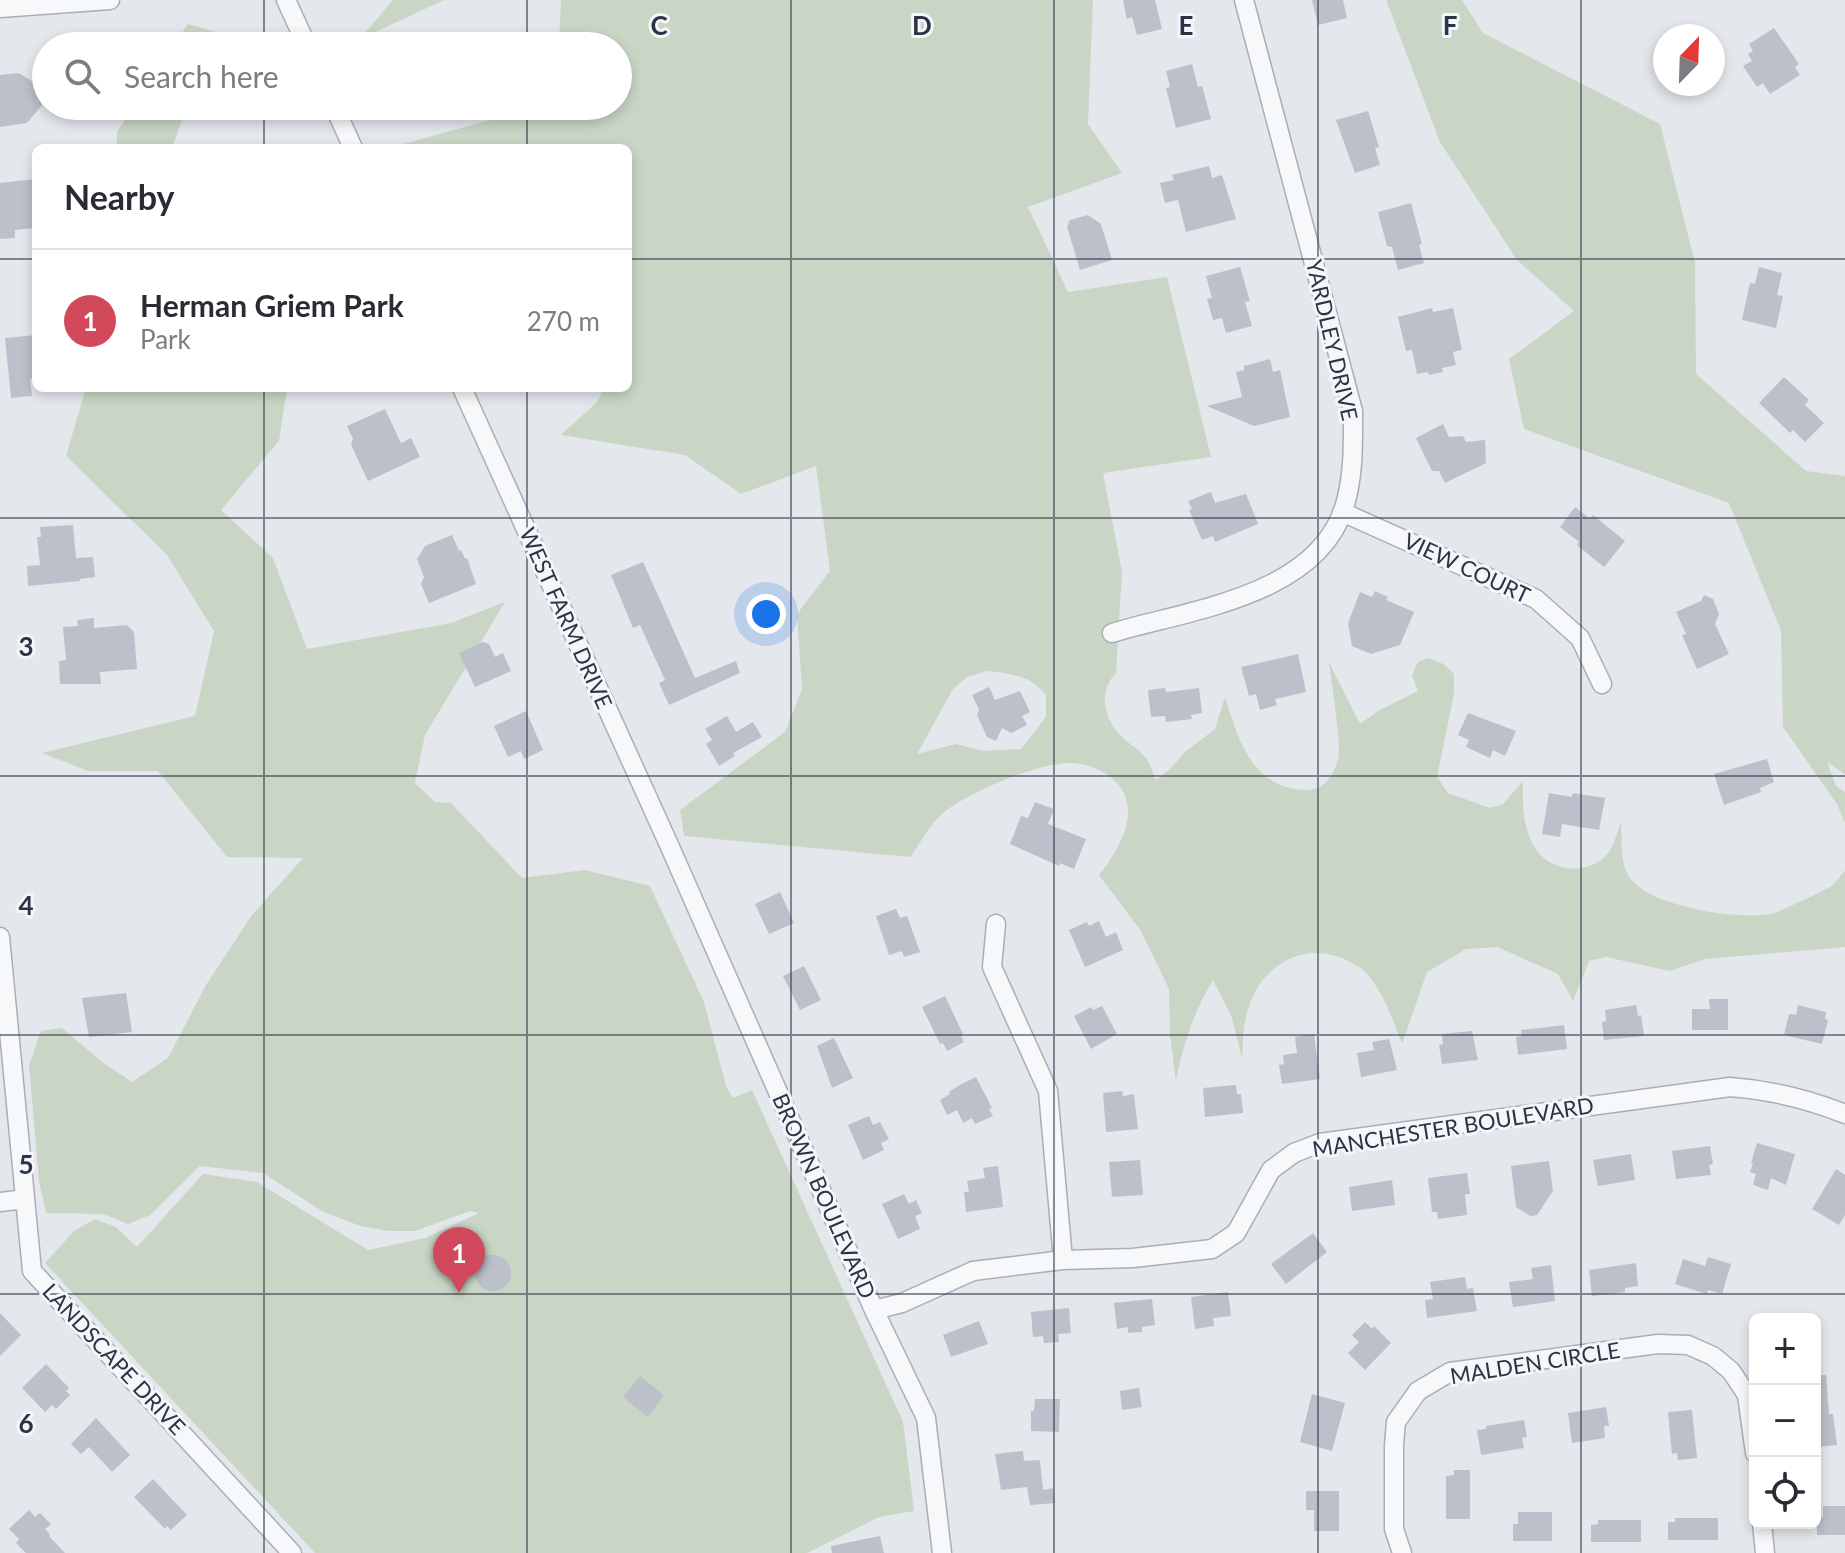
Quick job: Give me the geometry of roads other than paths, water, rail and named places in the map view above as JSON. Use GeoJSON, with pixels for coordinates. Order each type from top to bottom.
{"type":"FeatureCollection","features":[{"type":"Feature","properties":{"kind":"street"},"geometry":{"type":"LineString","coordinates":[[0,8],[110,0]]}},
{"type":"Feature","properties":{"kind":"street"},"geometry":{"type":"LineString","coordinates":[[286,0],[301,32]]}},
{"type":"Feature","properties":{"kind":"street","name":"YARDLEY DRIVE"},"geometry":{"type":"LineString","coordinates":[[1112,633],[1230,603],[1271,585],[1307,560],[1328,537],[1342,512],[1354,460],[1353,411],[1244,0]]}},
{"type":"Feature","properties":{"kind":"street"},"geometry":{"type":"LineString","coordinates":[[340,120],[351,144]]}},
{"type":"Feature","properties":{"kind":"street","name":"WEST FARM DRIVE"},"geometry":{"type":"LineString","coordinates":[[464,392],[670,847]]}},
{"type":"Feature","properties":{"kind":"street","name":"VIEW COURT"},"geometry":{"type":"LineString","coordinates":[[1342,512],[1536,599],[1580,638],[1602,684]]}},
{"type":"Feature","properties":{"kind":"street","name":"BROWN BOULEVARD"},"geometry":{"type":"LineString","coordinates":[[670,847],[874,1310],[926,1418],[942,1553]]}},
{"type":"Feature","properties":{"kind":"street"},"geometry":{"type":"LineString","coordinates":[[996,924],[992,967],[1048,1091],[1063,1260]]}},
{"type":"Feature","properties":{"kind":"street","name":"LANDSCAPE DRIVE"},"geometry":{"type":"LineString","coordinates":[[0,937],[32,1271],[292,1553]]}},
{"type":"Feature","properties":{"kind":"street","name":"MANCHESTER BOULEVARD"},"geometry":{"type":"LineString","coordinates":[[874,1310],[902,1303],[973,1271],[1063,1260],[1133,1258],[1212,1249],[1236,1233],[1271,1170],[1294,1153],[1320,1143],[1730,1087],[1762,1089],[1845,1114]]}},
{"type":"Feature","properties":{"kind":"street"},"geometry":{"type":"LineString","coordinates":[[0,1202],[25,1199]]}},
{"type":"Feature","properties":{"kind":"street","name":"MALDEN CIRCLE"},"geometry":{"type":"LineString","coordinates":[[1402,1553],[1394,1529],[1396,1422],[1418,1391],[1450,1372],[1658,1344],[1688,1345],[1713,1356],[1731,1371],[1747,1395],[1749,1410]]}},
{"type":"Feature","properties":{"kind":"street"},"geometry":{"type":"LineString","coordinates":[[1763,1529],[1765,1553]]}},
{"type":"Feature","properties":{"kind":"place","name":"Herman Griem Park"},"geometry":{"type":"Point","coordinates":[459,1293]}}]}
